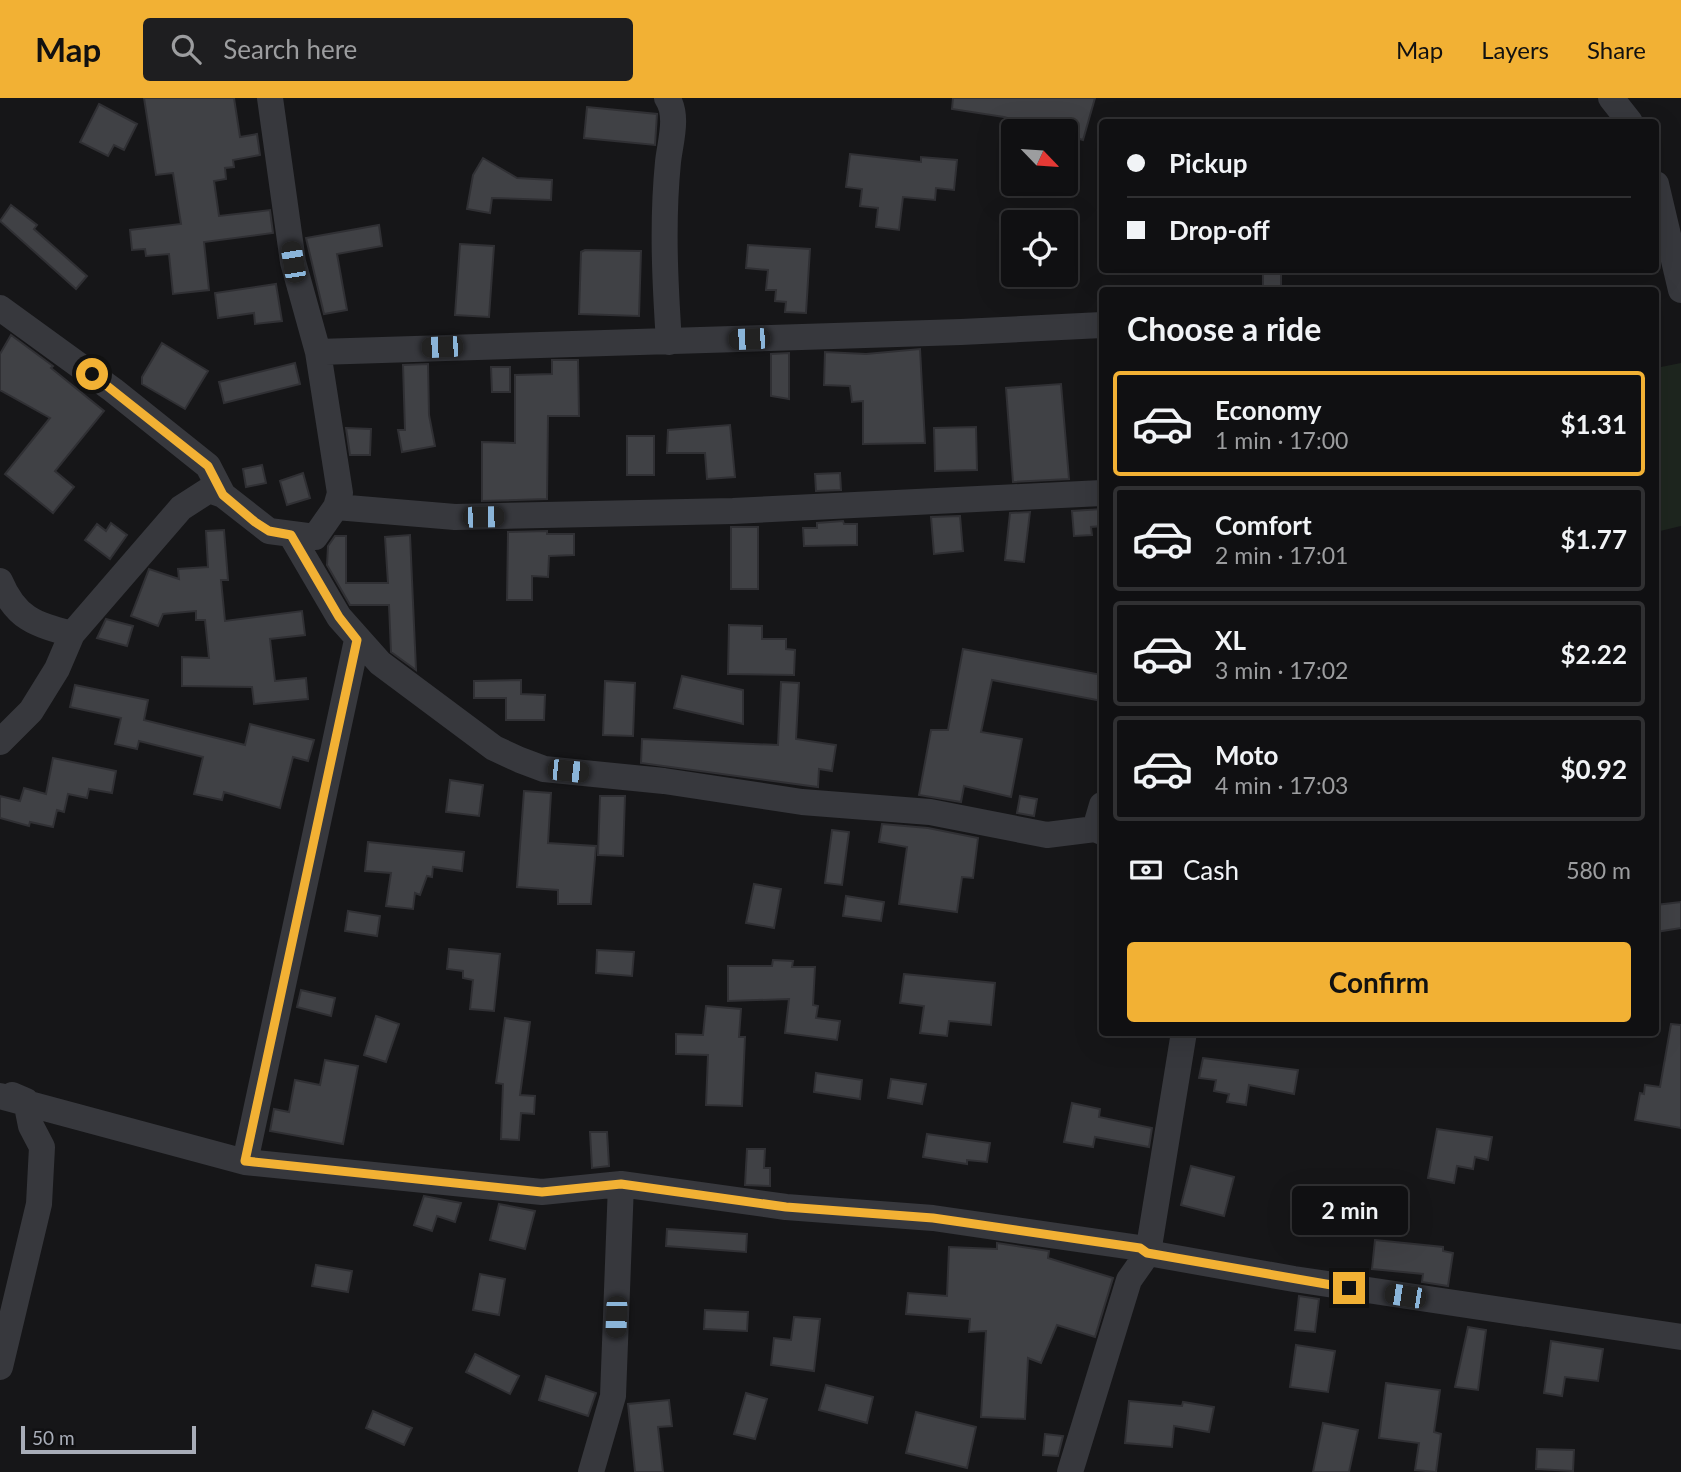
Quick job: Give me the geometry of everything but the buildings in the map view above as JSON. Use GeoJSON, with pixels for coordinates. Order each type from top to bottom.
{"type":"FeatureCollection","features":[{"type":"Feature","properties":{"kind":"street"},"geometry":{"type":"LineString","coordinates":[[0,742],[31,711],[57,669],[72,634],[181,508],[209,490],[223,495],[269,531],[315,537],[336,508],[340,493],[337,456],[318,352],[293,262],[270,98]]}},
{"type":"Feature","properties":{"kind":"street"},"geometry":{"type":"LineString","coordinates":[[667,98],[673,116],[666,189],[665,277],[669,342]]}},
{"type":"Feature","properties":{"kind":"street"},"geometry":{"type":"LineString","coordinates":[[1611,98],[1628,119]]}},
{"type":"Feature","properties":{"kind":"street"},"geometry":{"type":"LineString","coordinates":[[1659,197],[1681,290],[1659,292]]}},
{"type":"Feature","properties":{"kind":"street"},"geometry":{"type":"LineString","coordinates":[[0,308],[113,390],[208,466],[223,495]]}},
{"type":"Feature","properties":{"kind":"street"},"geometry":{"type":"LineString","coordinates":[[318,352],[1099,325]]}},
{"type":"Feature","properties":{"kind":"street"},"geometry":{"type":"LineString","coordinates":[[336,508],[483,517],[733,511],[1099,493]]}},
{"type":"Feature","properties":{"kind":"street"},"geometry":{"type":"LineString","coordinates":[[291,535],[339,617],[357,640],[388,670],[494,748],[544,768],[664,781],[802,802],[930,811],[1047,835],[1099,822]]}},
{"type":"Feature","properties":{"kind":"street"},"geometry":{"type":"LineString","coordinates":[[0,581],[9,601],[32,623],[72,634]]}},
{"type":"Feature","properties":{"kind":"street"},"geometry":{"type":"LineString","coordinates":[[245,1161],[357,640]]}},
{"type":"Feature","properties":{"kind":"street"},"geometry":{"type":"LineString","coordinates":[[1070,1472],[1129,1280],[1147,1253],[1183,1036]]}},
{"type":"Feature","properties":{"kind":"street"},"geometry":{"type":"LineString","coordinates":[[0,1090],[26,1101]]}},
{"type":"Feature","properties":{"kind":"street"},"geometry":{"type":"LineString","coordinates":[[0,1096],[245,1161],[542,1192],[621,1184],[786,1207],[933,1218],[1140,1248],[1147,1253],[1294,1279],[1681,1337]]}},
{"type":"Feature","properties":{"kind":"street"},"geometry":{"type":"LineString","coordinates":[[0,1367],[39,1204],[42,1147],[31,1126],[26,1101]]}},
{"type":"Feature","properties":{"kind":"street"},"geometry":{"type":"LineString","coordinates":[[591,1472],[613,1396],[621,1184]]}},
{"type":"Feature","properties":{"kind":"shaded area"},"geometry":{"type":"Polygon","coordinates":[[[1681,363],[1681,526],[1659,531],[1659,367],[1681,363]]]}},
{"type":"Feature","properties":{"kind":"route"},"geometry":{"type":"LineString","coordinates":[[92,374],[208,466],[223,495],[255,522],[269,531],[291,535],[339,617],[357,640],[245,1161],[542,1192],[621,1184],[786,1207],[933,1218],[1140,1248],[1147,1253],[1349,1288]]}}]}
